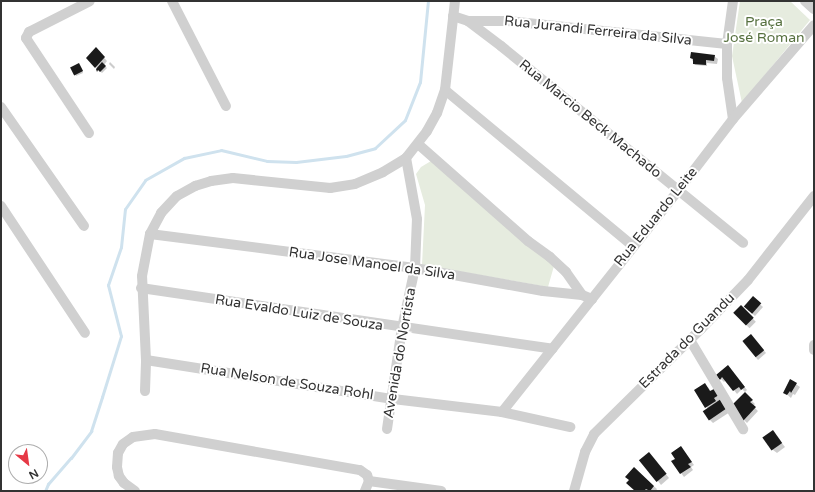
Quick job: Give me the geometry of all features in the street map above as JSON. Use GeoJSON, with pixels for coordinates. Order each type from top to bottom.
{"type":"FeatureCollection","features":[{"type":"Feature","properties":{"kind":"street"},"geometry":{"type":"LineString","coordinates":[[89,133],[26,38],[29,32],[90,1]]}},
{"type":"Feature","properties":{"kind":"street"},"geometry":{"type":"LineString","coordinates":[[172,1],[226,106]]}},
{"type":"Feature","properties":{"kind":"street"},"geometry":{"type":"LineString","coordinates":[[145,391],[146,360],[141,288],[144,258],[150,234],[161,213],[177,196],[195,186],[233,178],[330,188],[355,184],[383,172],[406,158],[418,144],[436,113],[445,90],[455,1]]}},
{"type":"Feature","properties":{"kind":"street"},"geometry":{"type":"LineString","coordinates":[[733,1],[727,44],[727,78],[733,119]]}},
{"type":"Feature","properties":{"kind":"street"},"geometry":{"type":"LineString","coordinates":[[805,1],[814,9]]}},
{"type":"Feature","properties":{"kind":"street","name":"Rua Marcio Beck Machado"},"geometry":{"type":"LineString","coordinates":[[453,16],[468,21],[743,243]]}},
{"type":"Feature","properties":{"kind":"street","name":"Rua Jurandi Ferreira da Silva"},"geometry":{"type":"LineString","coordinates":[[468,21],[508,21],[727,44]]}},
{"type":"Feature","properties":{"kind":"street","name":"Rua Eduardo Leite"},"geometry":{"type":"LineString","coordinates":[[502,412],[678,191],[733,119],[814,25]]}},
{"type":"Feature","properties":{"kind":"street"},"geometry":{"type":"LineString","coordinates":[[445,90],[633,246]]}},
{"type":"Feature","properties":{"kind":"street"},"geometry":{"type":"LineString","coordinates":[[1,107],[84,226]]}},
{"type":"Feature","properties":{"kind":"street"},"geometry":{"type":"LineString","coordinates":[[418,144],[566,272],[582,295]]}},
{"type":"Feature","properties":{"kind":"street","name":"Avenida do Nortista"},"geometry":{"type":"LineString","coordinates":[[388,429],[402,328],[415,268],[417,219],[406,158]]}},
{"type":"Feature","properties":{"kind":"street","name":"Estrada do Guandu"},"geometry":{"type":"LineString","coordinates":[[574,491],[585,452],[594,434],[690,340],[748,280],[814,196]]}},
{"type":"Feature","properties":{"kind":"street"},"geometry":{"type":"LineString","coordinates":[[1,206],[85,333]]}},
{"type":"Feature","properties":{"kind":"street","name":"Rua Jose Manoel da Silva"},"geometry":{"type":"LineString","coordinates":[[150,234],[415,268],[543,291],[582,295],[592,299]]}},
{"type":"Feature","properties":{"kind":"street","name":"Rua Evaldo Luiz de Souza"},"geometry":{"type":"LineString","coordinates":[[141,288],[402,328],[552,349]]}},
{"type":"Feature","properties":{"kind":"street"},"geometry":{"type":"LineString","coordinates":[[690,340],[742,429]]}},
{"type":"Feature","properties":{"kind":"street"},"geometry":{"type":"LineString","coordinates":[[814,345],[814,350]]}},
{"type":"Feature","properties":{"kind":"street","name":"Rua Nelson de Souza Rohl"},"geometry":{"type":"LineString","coordinates":[[146,360],[393,399],[502,412],[570,427]]}},
{"type":"Feature","properties":{"kind":"street"},"geometry":{"type":"LineString","coordinates":[[135,491],[124,483],[119,476],[117,467],[118,453],[123,444],[133,437],[144,434],[161,435],[360,470],[367,475],[367,486],[441,491]]}},
{"type":"Feature","properties":{"kind":"green space","name":"Praça José Roman"},"geometry":{"type":"Polygon","coordinates":[[[740,1],[790,1],[810,20],[742,103],[732,56],[740,1]]]}},
{"type":"Feature","properties":{"kind":"green space"},"geometry":{"type":"Polygon","coordinates":[[[431,161],[554,266],[548,287],[422,265],[425,205],[416,174],[421,167],[431,161]]]}},
{"type":"Feature","properties":{"kind":"building"},"geometry":{"type":"Polygon","coordinates":[[[96,47],[105,57],[95,68],[86,58],[96,47]]]}},
{"type":"Feature","properties":{"kind":"building"},"geometry":{"type":"Polygon","coordinates":[[[691,52],[715,55],[714,61],[706,60],[706,65],[693,64],[693,59],[690,58],[691,52]]]}},
{"type":"Feature","properties":{"kind":"building"},"geometry":{"type":"Polygon","coordinates":[[[102,62],[106,66],[100,72],[98,70],[97,72],[96,69],[102,62]]]}},
{"type":"Feature","properties":{"kind":"building"},"geometry":{"type":"Polygon","coordinates":[[[79,63],[83,71],[74,76],[70,68],[79,63]]]}},
{"type":"Feature","properties":{"kind":"building"},"geometry":{"type":"Polygon","coordinates":[[[753,296],[761,303],[752,314],[744,307],[753,296]]]}},
{"type":"Feature","properties":{"kind":"building"},"geometry":{"type":"Polygon","coordinates":[[[741,305],[754,318],[746,326],[733,313],[741,305]]]}},
{"type":"Feature","properties":{"kind":"building"},"geometry":{"type":"Polygon","coordinates":[[[751,334],[764,350],[756,357],[742,341],[751,334]]]}},
{"type":"Feature","properties":{"kind":"building"},"geometry":{"type":"Polygon","coordinates":[[[728,365],[745,387],[741,390],[739,387],[733,391],[722,377],[720,380],[716,375],[728,365]]]}},
{"type":"Feature","properties":{"kind":"building"},"geometry":{"type":"Polygon","coordinates":[[[790,379],[797,383],[791,393],[790,391],[787,395],[783,393],[790,379]]]}},
{"type":"Feature","properties":{"kind":"building"},"geometry":{"type":"Polygon","coordinates":[[[705,383],[710,391],[714,389],[719,395],[714,398],[716,401],[705,408],[694,390],[705,383]]]}},
{"type":"Feature","properties":{"kind":"building"},"geometry":{"type":"Polygon","coordinates":[[[745,392],[753,400],[750,402],[756,407],[743,421],[732,405],[745,392]]]}},
{"type":"Feature","properties":{"kind":"building"},"geometry":{"type":"Polygon","coordinates":[[[721,399],[727,408],[709,420],[703,411],[721,399]]]}},
{"type":"Feature","properties":{"kind":"building"},"geometry":{"type":"Polygon","coordinates":[[[773,430],[782,443],[772,451],[762,437],[773,430]]]}},
{"type":"Feature","properties":{"kind":"building"},"geometry":{"type":"Polygon","coordinates":[[[681,446],[692,462],[688,464],[691,467],[680,474],[671,461],[675,459],[671,453],[681,446]]]}},
{"type":"Feature","properties":{"kind":"building"},"geometry":{"type":"Polygon","coordinates":[[[649,452],[667,474],[657,482],[639,460],[649,452]]]}},
{"type":"Feature","properties":{"kind":"building"},"geometry":{"type":"Polygon","coordinates":[[[634,467],[654,486],[650,491],[646,489],[644,491],[635,491],[626,483],[629,480],[625,477],[634,467]]]}},
{"type":"Feature","properties":{"kind":"waterway"},"geometry":{"type":"LineString","coordinates":[[45,491],[48,484],[71,458],[91,431],[102,397],[121,336],[108,285],[121,247],[125,209],[145,180],[184,158],[221,150],[267,161],[296,162],[346,156],[375,148],[405,120],[420,82],[428,1]]}}]}
